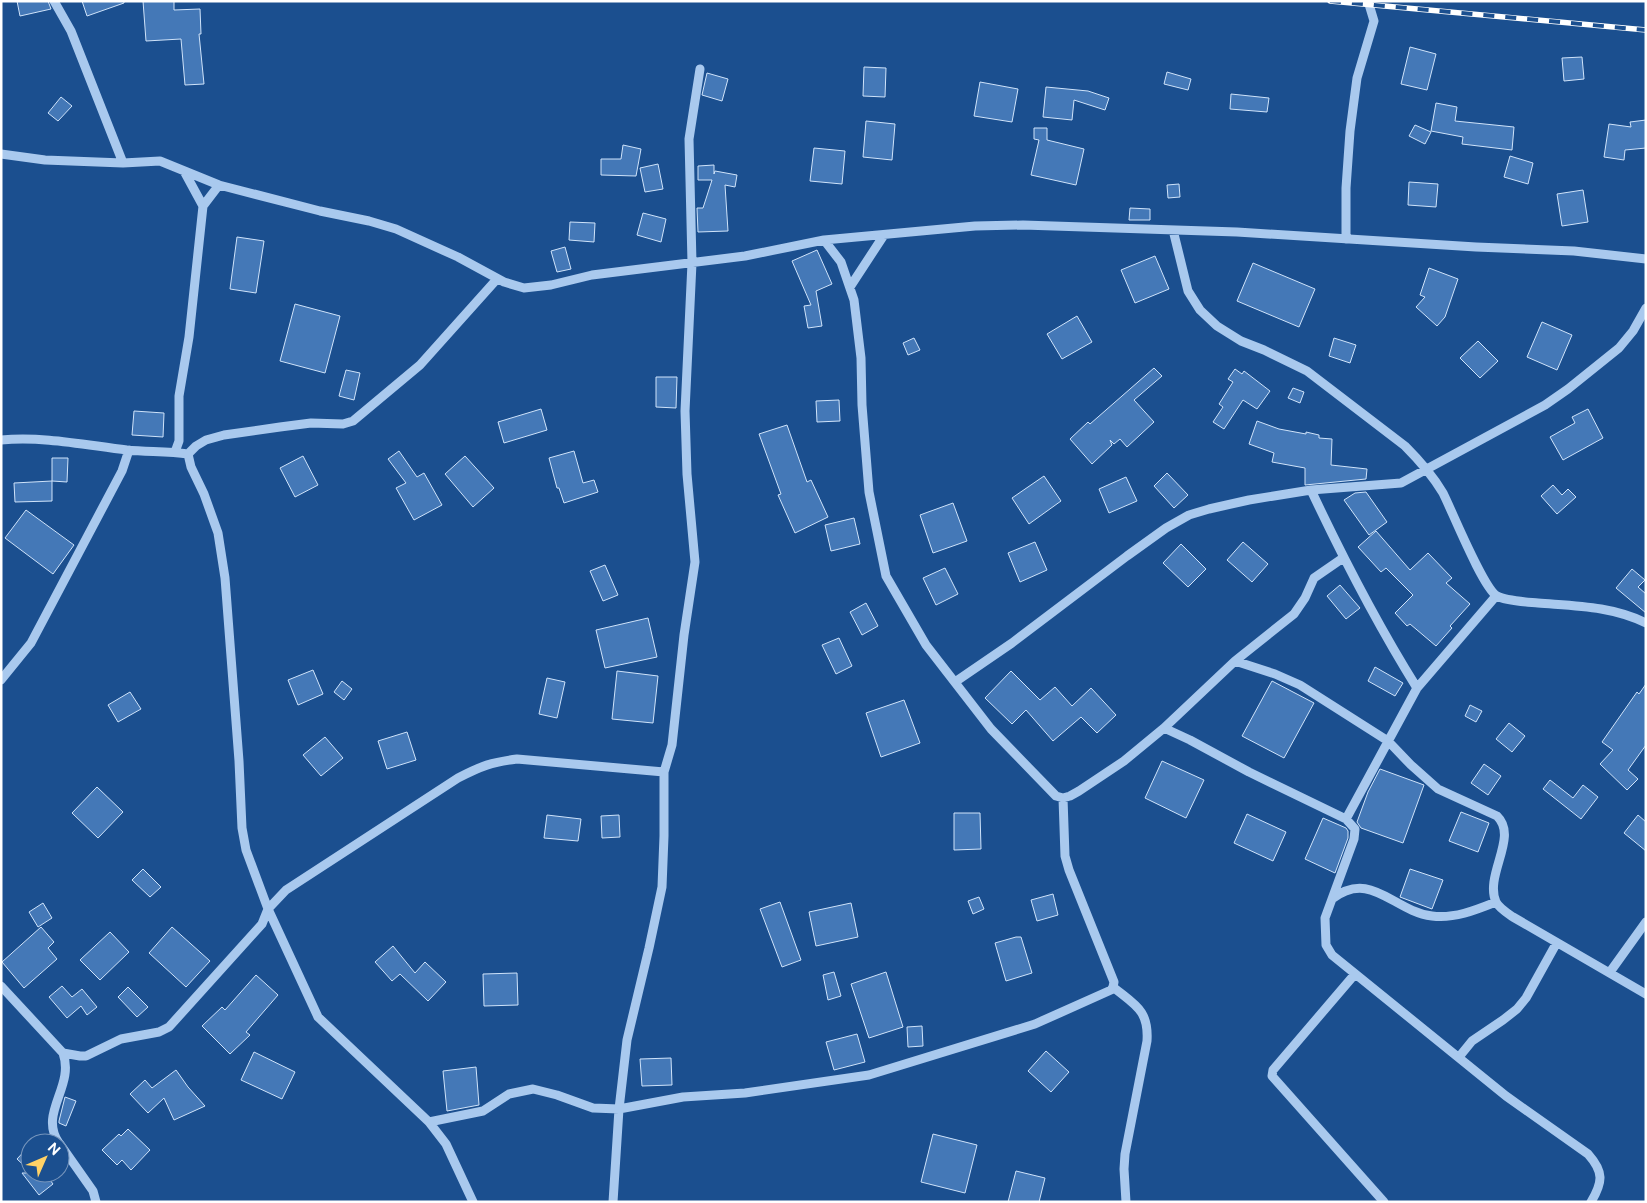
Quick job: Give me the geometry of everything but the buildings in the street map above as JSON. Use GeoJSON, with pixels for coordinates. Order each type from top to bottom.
{"type":"FeatureCollection","features":[{"type":"Feature","properties":{"kind":"street"},"geometry":{"type":"LineString","coordinates":[[54,1],[71,31],[122,163]]}},
{"type":"Feature","properties":{"kind":"street"},"geometry":{"type":"LineString","coordinates":[[1346,239],[1346,188],[1350,131],[1358,78],[1374,21],[1368,1]]}},
{"type":"Feature","properties":{"kind":"street"},"geometry":{"type":"LineString","coordinates":[[613,1202],[619,1109],[627,1040],[662,887],[664,772],[672,745],[686,617],[695,562],[687,474],[685,411],[692,264],[689,140],[700,69]]}},
{"type":"Feature","properties":{"kind":"street"},"geometry":{"type":"LineString","coordinates":[[1,154],[45,160],[122,163],[160,161],[219,184],[320,212],[369,221],[396,229],[458,257],[497,279],[524,288],[551,286],[592,276],[745,256],[824,240],[975,226],[1023,225],[1173,230],[1574,251],[1646,259]]}},
{"type":"Feature","properties":{"kind":"street"},"geometry":{"type":"LineString","coordinates":[[184,171],[203,206]]}},
{"type":"Feature","properties":{"kind":"street"},"geometry":{"type":"LineString","coordinates":[[174,452],[179,441],[179,396],[189,337],[203,206],[219,184]]}},
{"type":"Feature","properties":{"kind":"street"},"geometry":{"type":"LineString","coordinates":[[1173,230],[1188,292],[1200,310],[1217,326],[1241,341],[1307,371],[1405,446],[1442,492],[1483,578],[1496,596],[1533,602],[1596,607],[1619,612],[1646,623]]}},
{"type":"Feature","properties":{"kind":"street"},"geometry":{"type":"LineString","coordinates":[[850,286],[884,235]]}},
{"type":"Feature","properties":{"kind":"street"},"geometry":{"type":"LineString","coordinates":[[824,240],[841,262],[854,300],[861,358],[869,492],[883,564],[892,588],[926,645],[991,729],[1056,796],[1063,798],[1079,791],[1124,761],[1164,728],[1235,661],[1294,614],[1305,598],[1314,578],[1343,558]]}},
{"type":"Feature","properties":{"kind":"street"},"geometry":{"type":"LineString","coordinates":[[188,454],[206,440],[224,435],[280,426],[311,423],[343,424],[353,421],[420,366],[497,279]]}},
{"type":"Feature","properties":{"kind":"street"},"geometry":{"type":"LineString","coordinates":[[955,682],[1012,643],[1166,528],[1189,515],[1249,500],[1311,490],[1401,483],[1426,470],[1545,405],[1568,390],[1619,348],[1633,331],[1646,308]]}},
{"type":"Feature","properties":{"kind":"street"},"geometry":{"type":"LineString","coordinates":[[1,440],[22,438],[129,450],[188,454]]}},
{"type":"Feature","properties":{"kind":"street"},"geometry":{"type":"LineString","coordinates":[[1,680],[30,643],[118,480],[129,450]]}},
{"type":"Feature","properties":{"kind":"street"},"geometry":{"type":"LineString","coordinates":[[188,454],[218,533],[226,587],[242,828],[246,850],[268,909],[318,1017],[429,1122],[446,1144],[473,1202]]}},
{"type":"Feature","properties":{"kind":"street"},"geometry":{"type":"LineString","coordinates":[[1311,490],[1343,558],[1384,635],[1418,688]]}},
{"type":"Feature","properties":{"kind":"street"},"geometry":{"type":"LineString","coordinates":[[1346,818],[1418,688],[1496,596]]}},
{"type":"Feature","properties":{"kind":"street"},"geometry":{"type":"LineString","coordinates":[[1235,661],[1300,685],[1388,740],[1411,765],[1438,789],[1487,811],[1502,821],[1506,833],[1493,884],[1496,902],[1513,917],[1556,944],[1610,972],[1646,994]]}},
{"type":"Feature","properties":{"kind":"street"},"geometry":{"type":"LineString","coordinates":[[1164,728],[1249,772],[1346,818],[1355,829],[1354,839],[1325,918],[1326,946],[1332,955],[1506,1096],[1588,1154],[1596,1162],[1601,1174],[1598,1190],[1591,1202]]}},
{"type":"Feature","properties":{"kind":"street"},"geometry":{"type":"LineString","coordinates":[[63,1053],[86,1056],[121,1039],[158,1032],[169,1027],[262,924],[268,909],[286,890],[458,778],[478,767],[494,762],[517,759],[664,772]]}},
{"type":"Feature","properties":{"kind":"street"},"geometry":{"type":"LineString","coordinates":[[1063,798],[1066,856],[1069,870],[1114,982],[1114,987],[1142,1013],[1148,1026],[1147,1041],[1125,1154],[1126,1202]]}},
{"type":"Feature","properties":{"kind":"street"},"geometry":{"type":"LineString","coordinates":[[1332,900],[1342,892],[1359,887],[1367,888],[1402,906],[1430,916],[1446,917],[1476,910],[1496,902]]}},
{"type":"Feature","properties":{"kind":"street"},"geometry":{"type":"LineString","coordinates":[[1610,972],[1646,922]]}},
{"type":"Feature","properties":{"kind":"street"},"geometry":{"type":"LineString","coordinates":[[1459,1057],[1472,1042],[1517,1009],[1526,998],[1556,944]]}},
{"type":"Feature","properties":{"kind":"street"},"geometry":{"type":"LineString","coordinates":[[1355,974],[1274,1070],[1272,1076],[1384,1202]]}},
{"type":"Feature","properties":{"kind":"street"},"geometry":{"type":"LineString","coordinates":[[1,986],[63,1053],[66,1063],[65,1076],[51,1123],[53,1133]]}},
{"type":"Feature","properties":{"kind":"street"},"geometry":{"type":"LineString","coordinates":[[429,1122],[483,1110],[509,1094],[533,1089],[557,1095],[593,1108],[619,1109],[682,1097],[745,1093],[869,1075],[1034,1024],[1114,987]]}},
{"type":"Feature","properties":{"kind":"street"},"geometry":{"type":"LineString","coordinates":[[70,1158],[89,1185],[96,1202]]}},
{"type":"Feature","properties":{"kind":"railway"},"geometry":{"type":"LineString","coordinates":[[1330,1],[1646,30]]}}]}
